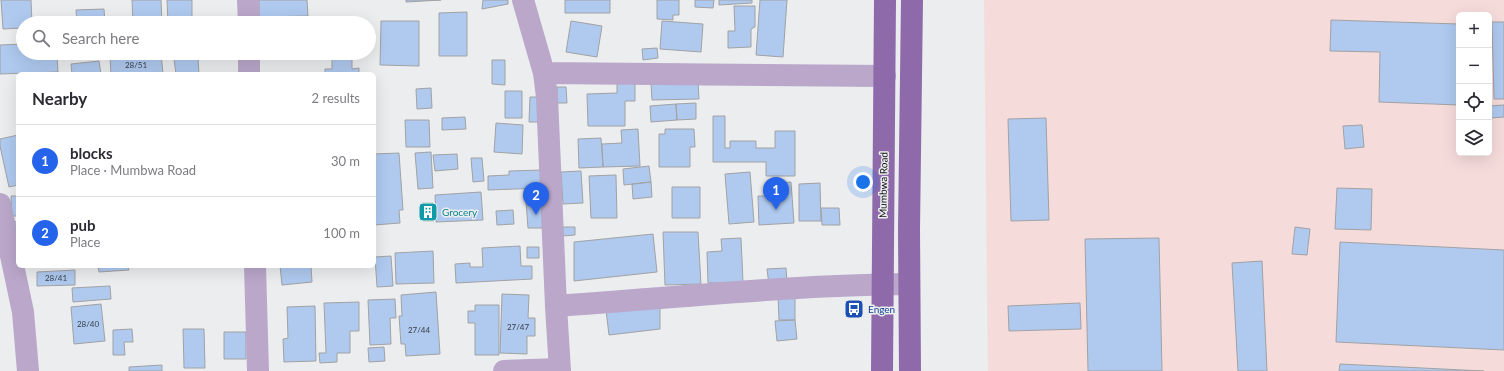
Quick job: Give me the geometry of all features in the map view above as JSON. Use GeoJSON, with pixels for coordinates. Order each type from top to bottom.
{"type":"FeatureCollection","features":[{"type":"Feature","properties":{"kind":"main road","name":"Mumbwa Road"},"geometry":{"type":"LineString","coordinates":[[882,371],[886,0]]}},
{"type":"Feature","properties":{"kind":"main road"},"geometry":{"type":"LineString","coordinates":[[910,371],[909,284],[912,0]]}},
{"type":"Feature","properties":{"kind":"street"},"geometry":{"type":"LineString","coordinates":[[248,0],[248,16]]}},
{"type":"Feature","properties":{"kind":"street"},"geometry":{"type":"LineString","coordinates":[[504,371],[560,370],[547,97],[544,73],[523,0]]}},
{"type":"Feature","properties":{"kind":"street"},"geometry":{"type":"LineString","coordinates":[[249,60],[249,72]]}},
{"type":"Feature","properties":{"kind":"street"},"geometry":{"type":"LineString","coordinates":[[544,73],[885,76]]}},
{"type":"Feature","properties":{"kind":"street"},"geometry":{"type":"LineString","coordinates":[[0,204],[23,312],[28,371]]}},
{"type":"Feature","properties":{"kind":"street"},"geometry":{"type":"LineString","coordinates":[[255,268],[258,371]]}},
{"type":"Feature","properties":{"kind":"street"},"geometry":{"type":"LineString","coordinates":[[556,306],[741,291],[909,284]]}},
{"type":"Feature","properties":{"kind":"shaded area"},"geometry":{"type":"Polygon","coordinates":[[[984,0],[1504,0],[1504,371],[988,371],[984,0]]]}},
{"type":"Feature","properties":{"kind":"building"},"geometry":{"type":"Polygon","coordinates":[[[1,0],[31,0],[32,16],[16,16],[16,28],[3,29],[1,0]]]}},
{"type":"Feature","properties":{"kind":"building"},"geometry":{"type":"Polygon","coordinates":[[[132,0],[161,0],[162,16],[133,16],[132,0]]]}},
{"type":"Feature","properties":{"kind":"building"},"geometry":{"type":"Polygon","coordinates":[[[167,0],[192,0],[192,16],[168,16],[167,0]]]}},
{"type":"Feature","properties":{"kind":"building"},"geometry":{"type":"Polygon","coordinates":[[[259,0],[307,0],[308,16],[259,16],[259,0]]]}},
{"type":"Feature","properties":{"kind":"building"},"geometry":{"type":"Polygon","coordinates":[[[406,0],[441,0],[406,2],[406,0]]]}},
{"type":"Feature","properties":{"kind":"building"},"geometry":{"type":"Polygon","coordinates":[[[483,0],[508,0],[508,4],[482,9],[483,0]]]}},
{"type":"Feature","properties":{"kind":"building"},"geometry":{"type":"Polygon","coordinates":[[[565,0],[610,0],[610,13],[565,13],[565,0]]]}},
{"type":"Feature","properties":{"kind":"building"},"geometry":{"type":"Polygon","coordinates":[[[657,0],[679,0],[679,15],[673,15],[673,20],[657,19],[657,0]]]}},
{"type":"Feature","properties":{"kind":"building"},"geometry":{"type":"Polygon","coordinates":[[[695,0],[714,0],[713,8],[695,7],[695,0]]]}},
{"type":"Feature","properties":{"kind":"building"},"geometry":{"type":"Polygon","coordinates":[[[719,0],[752,0],[752,3],[719,5],[719,0]]]}},
{"type":"Feature","properties":{"kind":"building"},"geometry":{"type":"Polygon","coordinates":[[[760,0],[787,0],[783,57],[756,55],[760,0]]]}},
{"type":"Feature","properties":{"kind":"building"},"geometry":{"type":"Polygon","coordinates":[[[734,6],[755,6],[755,27],[751,29],[751,47],[728,48],[728,31],[735,31],[734,6]]]}},
{"type":"Feature","properties":{"kind":"building"},"geometry":{"type":"Polygon","coordinates":[[[104,9],[104,16],[76,16],[76,10],[104,9]]]}},
{"type":"Feature","properties":{"kind":"building"},"geometry":{"type":"Polygon","coordinates":[[[467,12],[467,56],[439,56],[439,13],[467,12]]]}},
{"type":"Feature","properties":{"kind":"building"},"geometry":{"type":"Polygon","coordinates":[[[1331,20],[1456,24],[1456,105],[1379,102],[1380,52],[1330,51],[1331,20]]]}},
{"type":"Feature","properties":{"kind":"building"},"geometry":{"type":"Polygon","coordinates":[[[381,21],[419,21],[419,66],[380,65],[381,21]]]}},
{"type":"Feature","properties":{"kind":"building"},"geometry":{"type":"Polygon","coordinates":[[[571,21],[602,26],[597,57],[566,52],[571,21]]]}},
{"type":"Feature","properties":{"kind":"building"},"geometry":{"type":"Polygon","coordinates":[[[662,21],[703,24],[701,52],[660,49],[662,21]]]}},
{"type":"Feature","properties":{"kind":"building"},"geometry":{"type":"Polygon","coordinates":[[[1492,22],[1504,22],[1504,99],[1494,99],[1492,22]]]}},
{"type":"Feature","properties":{"kind":"building"},"geometry":{"type":"Polygon","coordinates":[[[16,44],[16,60],[57,60],[58,72],[16,72],[16,73],[0,74],[0,45],[16,44]]]}},
{"type":"Feature","properties":{"kind":"building"},"geometry":{"type":"Polygon","coordinates":[[[657,48],[658,58],[643,60],[642,49],[657,48]]]}},
{"type":"Feature","properties":{"kind":"building"},"geometry":{"type":"Polygon","coordinates":[[[110,60],[162,60],[163,72],[111,72],[110,60]]]}},
{"type":"Feature","properties":{"kind":"building"},"geometry":{"type":"Polygon","coordinates":[[[174,60],[198,60],[199,72],[176,72],[174,60]]]}},
{"type":"Feature","properties":{"kind":"building"},"geometry":{"type":"Polygon","coordinates":[[[332,60],[352,60],[352,69],[359,68],[359,72],[325,72],[325,69],[332,69],[332,60]]]}},
{"type":"Feature","properties":{"kind":"building"},"geometry":{"type":"Polygon","coordinates":[[[492,60],[505,60],[505,85],[492,84],[492,60]]]}},
{"type":"Feature","properties":{"kind":"building"},"geometry":{"type":"Polygon","coordinates":[[[99,61],[101,72],[72,72],[71,64],[99,61]]]}},
{"type":"Feature","properties":{"kind":"building"},"geometry":{"type":"Polygon","coordinates":[[[617,80],[635,82],[635,101],[625,101],[625,126],[588,126],[587,94],[617,93],[617,80]]]}},
{"type":"Feature","properties":{"kind":"building"},"geometry":{"type":"Polygon","coordinates":[[[698,83],[699,99],[652,100],[651,84],[698,83]]]}},
{"type":"Feature","properties":{"kind":"building"},"geometry":{"type":"Polygon","coordinates":[[[557,87],[566,87],[567,103],[557,103],[557,87]]]}},
{"type":"Feature","properties":{"kind":"building"},"geometry":{"type":"Polygon","coordinates":[[[431,88],[432,108],[417,109],[416,89],[431,88]]]}},
{"type":"Feature","properties":{"kind":"building"},"geometry":{"type":"Polygon","coordinates":[[[505,91],[522,91],[522,118],[505,118],[505,91]]]}},
{"type":"Feature","properties":{"kind":"building"},"geometry":{"type":"Polygon","coordinates":[[[530,97],[542,97],[542,122],[529,122],[530,97]]]}},
{"type":"Feature","properties":{"kind":"building"},"geometry":{"type":"Polygon","coordinates":[[[696,103],[696,119],[677,120],[676,104],[696,103]]]}},
{"type":"Feature","properties":{"kind":"building"},"geometry":{"type":"Polygon","coordinates":[[[676,104],[677,120],[651,122],[650,106],[676,104]]]}},
{"type":"Feature","properties":{"kind":"building"},"geometry":{"type":"Polygon","coordinates":[[[1504,105],[1504,117],[1492,118],[1492,106],[1504,105]]]}},
{"type":"Feature","properties":{"kind":"building"},"geometry":{"type":"Polygon","coordinates":[[[713,116],[725,116],[725,148],[730,148],[730,141],[756,141],[756,148],[775,148],[775,131],[795,131],[795,176],[766,176],[766,162],[713,162],[713,116]]]}},
{"type":"Feature","properties":{"kind":"building"},"geometry":{"type":"Polygon","coordinates":[[[465,117],[466,129],[442,130],[442,118],[465,117]]]}},
{"type":"Feature","properties":{"kind":"building"},"geometry":{"type":"Polygon","coordinates":[[[1046,118],[1049,220],[1011,221],[1008,119],[1046,118]]]}},
{"type":"Feature","properties":{"kind":"building"},"geometry":{"type":"Polygon","coordinates":[[[405,120],[429,120],[430,147],[406,147],[405,120]]]}},
{"type":"Feature","properties":{"kind":"building"},"geometry":{"type":"Polygon","coordinates":[[[496,123],[523,125],[522,154],[494,152],[496,123]]]}},
{"type":"Feature","properties":{"kind":"building"},"geometry":{"type":"Polygon","coordinates":[[[1362,125],[1364,147],[1345,149],[1343,126],[1362,125]]]}},
{"type":"Feature","properties":{"kind":"building"},"geometry":{"type":"Polygon","coordinates":[[[638,129],[640,166],[603,167],[602,144],[622,143],[621,130],[638,129]]]}},
{"type":"Feature","properties":{"kind":"building"},"geometry":{"type":"Polygon","coordinates":[[[665,129],[694,129],[695,147],[690,147],[690,167],[659,167],[659,134],[665,134],[665,129]]]}},
{"type":"Feature","properties":{"kind":"building"},"geometry":{"type":"Polygon","coordinates":[[[16,135],[16,185],[9,187],[0,146],[0,139],[16,135]]]}},
{"type":"Feature","properties":{"kind":"building"},"geometry":{"type":"Polygon","coordinates":[[[601,138],[603,167],[579,168],[578,139],[601,138]]]}},
{"type":"Feature","properties":{"kind":"building"},"geometry":{"type":"Polygon","coordinates":[[[431,152],[433,188],[418,189],[415,153],[431,152]]]}},
{"type":"Feature","properties":{"kind":"building"},"geometry":{"type":"Polygon","coordinates":[[[399,153],[403,210],[399,210],[400,223],[376,225],[376,154],[399,153]]]}},
{"type":"Feature","properties":{"kind":"building"},"geometry":{"type":"Polygon","coordinates":[[[457,154],[458,169],[435,171],[433,155],[457,154]]]}},
{"type":"Feature","properties":{"kind":"building"},"geometry":{"type":"Polygon","coordinates":[[[471,158],[482,158],[484,181],[473,182],[471,158]]]}},
{"type":"Feature","properties":{"kind":"building"},"geometry":{"type":"Polygon","coordinates":[[[649,166],[651,182],[624,185],[623,169],[649,166]]]}},
{"type":"Feature","properties":{"kind":"building"},"geometry":{"type":"Polygon","coordinates":[[[542,170],[543,188],[488,190],[488,176],[509,175],[509,171],[542,170]]]}},
{"type":"Feature","properties":{"kind":"building"},"geometry":{"type":"Polygon","coordinates":[[[581,171],[583,203],[563,204],[561,172],[581,171]]]}},
{"type":"Feature","properties":{"kind":"building"},"geometry":{"type":"Polygon","coordinates":[[[750,172],[754,222],[729,224],[725,174],[750,172]]]}},
{"type":"Feature","properties":{"kind":"building"},"geometry":{"type":"Polygon","coordinates":[[[616,175],[617,218],[591,218],[589,176],[616,175]]]}},
{"type":"Feature","properties":{"kind":"building"},"geometry":{"type":"Polygon","coordinates":[[[651,182],[652,197],[633,199],[632,184],[651,182]]]}},
{"type":"Feature","properties":{"kind":"building"},"geometry":{"type":"Polygon","coordinates":[[[791,182],[794,223],[759,225],[758,196],[768,196],[767,184],[791,182]]]}},
{"type":"Feature","properties":{"kind":"building"},"geometry":{"type":"Polygon","coordinates":[[[820,183],[821,221],[799,221],[799,184],[820,183]]]}},
{"type":"Feature","properties":{"kind":"building"},"geometry":{"type":"Polygon","coordinates":[[[672,187],[700,187],[700,218],[672,218],[672,187]]]}},
{"type":"Feature","properties":{"kind":"building"},"geometry":{"type":"Polygon","coordinates":[[[1337,188],[1372,189],[1371,230],[1335,229],[1337,188]]]}},
{"type":"Feature","properties":{"kind":"building"},"geometry":{"type":"Polygon","coordinates":[[[481,192],[483,220],[436,222],[435,195],[481,192]]]}},
{"type":"Feature","properties":{"kind":"building"},"geometry":{"type":"Polygon","coordinates":[[[11,196],[16,196],[16,216],[12,216],[11,196]]]}},
{"type":"Feature","properties":{"kind":"building"},"geometry":{"type":"Polygon","coordinates":[[[526,201],[544,201],[545,228],[528,228],[526,201]]]}},
{"type":"Feature","properties":{"kind":"building","name":"Grocery"},"geometry":{"type":"Polygon","coordinates":[[[422,203],[433,203],[434,221],[423,221],[422,203]]]}},
{"type":"Feature","properties":{"kind":"building"},"geometry":{"type":"Polygon","coordinates":[[[821,208],[839,208],[840,225],[822,225],[821,208]]]}},
{"type":"Feature","properties":{"kind":"building"},"geometry":{"type":"Polygon","coordinates":[[[513,210],[514,224],[497,225],[496,211],[513,210]]]}},
{"type":"Feature","properties":{"kind":"building"},"geometry":{"type":"Polygon","coordinates":[[[16,222],[16,236],[11,223],[16,222]]]}},
{"type":"Feature","properties":{"kind":"building"},"geometry":{"type":"Polygon","coordinates":[[[562,227],[575,227],[575,235],[563,236],[562,227]]]}},
{"type":"Feature","properties":{"kind":"building"},"geometry":{"type":"Polygon","coordinates":[[[1295,227],[1310,229],[1307,255],[1292,254],[1295,227]]]}},
{"type":"Feature","properties":{"kind":"building"},"geometry":{"type":"Polygon","coordinates":[[[663,232],[698,232],[701,284],[665,285],[663,232]]]}},
{"type":"Feature","properties":{"kind":"building"},"geometry":{"type":"Polygon","coordinates":[[[653,234],[657,272],[574,281],[574,242],[653,234]]]}},
{"type":"Feature","properties":{"kind":"building"},"geometry":{"type":"Polygon","coordinates":[[[741,238],[743,282],[708,283],[707,252],[722,251],[721,239],[741,238]]]}},
{"type":"Feature","properties":{"kind":"building"},"geometry":{"type":"Polygon","coordinates":[[[1159,238],[1162,371],[1088,371],[1085,239],[1159,238]]]}},
{"type":"Feature","properties":{"kind":"building"},"geometry":{"type":"Polygon","coordinates":[[[1340,242],[1504,250],[1504,350],[1336,342],[1340,242]]]}},
{"type":"Feature","properties":{"kind":"building"},"geometry":{"type":"Polygon","coordinates":[[[520,246],[521,266],[532,266],[532,279],[456,283],[455,264],[470,263],[470,267],[483,267],[482,248],[520,246]]]}},
{"type":"Feature","properties":{"kind":"building"},"geometry":{"type":"Polygon","coordinates":[[[527,247],[539,247],[539,258],[527,258],[527,247]]]}},
{"type":"Feature","properties":{"kind":"building"},"geometry":{"type":"Polygon","coordinates":[[[433,251],[434,283],[396,284],[395,253],[433,251]]]}},
{"type":"Feature","properties":{"kind":"building"},"geometry":{"type":"Polygon","coordinates":[[[391,256],[393,286],[377,287],[376,257],[391,256]]]}},
{"type":"Feature","properties":{"kind":"building"},"geometry":{"type":"Polygon","coordinates":[[[1262,261],[1267,371],[1238,371],[1232,263],[1262,261]]]}},
{"type":"Feature","properties":{"kind":"building"},"geometry":{"type":"Polygon","coordinates":[[[98,268],[128,268],[129,270],[99,272],[98,268]]]}},
{"type":"Feature","properties":{"kind":"building"},"geometry":{"type":"Polygon","coordinates":[[[280,268],[311,268],[312,282],[282,285],[280,268]]]}},
{"type":"Feature","properties":{"kind":"building"},"geometry":{"type":"Polygon","coordinates":[[[786,268],[787,283],[769,285],[767,269],[786,268]]]}},
{"type":"Feature","properties":{"kind":"building"},"geometry":{"type":"Polygon","coordinates":[[[75,270],[75,285],[37,286],[37,272],[75,270]]]}},
{"type":"Feature","properties":{"kind":"building"},"geometry":{"type":"Polygon","coordinates":[[[110,286],[111,299],[73,302],[72,288],[110,286]]]}},
{"type":"Feature","properties":{"kind":"building"},"geometry":{"type":"Polygon","coordinates":[[[436,292],[440,354],[406,356],[405,344],[401,344],[399,316],[402,316],[401,295],[436,292]]]}},
{"type":"Feature","properties":{"kind":"building"},"geometry":{"type":"Polygon","coordinates":[[[502,294],[529,295],[528,318],[535,318],[535,336],[527,336],[527,354],[500,353],[502,294]]]}},
{"type":"Feature","properties":{"kind":"building"},"geometry":{"type":"Polygon","coordinates":[[[778,296],[795,296],[795,320],[779,320],[778,296]]]}},
{"type":"Feature","properties":{"kind":"building"},"geometry":{"type":"Polygon","coordinates":[[[395,299],[396,318],[390,318],[391,344],[370,345],[368,300],[395,299]]]}},
{"type":"Feature","properties":{"kind":"building"},"geometry":{"type":"Polygon","coordinates":[[[359,302],[359,331],[350,331],[350,353],[337,353],[337,362],[320,363],[319,353],[326,353],[324,303],[359,302]]]}},
{"type":"Feature","properties":{"kind":"building"},"geometry":{"type":"Polygon","coordinates":[[[1080,303],[1081,329],[1009,331],[1008,306],[1080,303]]]}},
{"type":"Feature","properties":{"kind":"building"},"geometry":{"type":"Polygon","coordinates":[[[101,304],[105,341],[74,344],[71,307],[101,304]]]}},
{"type":"Feature","properties":{"kind":"building"},"geometry":{"type":"Polygon","coordinates":[[[475,305],[499,305],[499,355],[475,355],[475,323],[468,323],[468,311],[475,311],[475,305]]]}},
{"type":"Feature","properties":{"kind":"building"},"geometry":{"type":"Polygon","coordinates":[[[315,306],[316,361],[284,362],[283,339],[288,338],[287,307],[315,306]]]}},
{"type":"Feature","properties":{"kind":"building"},"geometry":{"type":"Polygon","coordinates":[[[660,306],[660,329],[609,335],[606,310],[660,306]]]}},
{"type":"Feature","properties":{"kind":"building"},"geometry":{"type":"Polygon","coordinates":[[[795,320],[797,339],[777,341],[775,321],[795,320]]]}},
{"type":"Feature","properties":{"kind":"building"},"geometry":{"type":"Polygon","coordinates":[[[132,329],[133,342],[124,342],[125,355],[113,355],[113,330],[132,329]]]}},
{"type":"Feature","properties":{"kind":"building"},"geometry":{"type":"Polygon","coordinates":[[[183,329],[204,329],[205,368],[184,368],[183,329]]]}},
{"type":"Feature","properties":{"kind":"building"},"geometry":{"type":"Polygon","coordinates":[[[224,332],[246,332],[246,359],[224,359],[224,332]]]}},
{"type":"Feature","properties":{"kind":"building"},"geometry":{"type":"Polygon","coordinates":[[[384,347],[385,361],[369,362],[368,348],[384,347]]]}},
{"type":"Feature","properties":{"kind":"building"},"geometry":{"type":"Polygon","coordinates":[[[1340,364],[1484,371],[1339,371],[1340,364]]]}},
{"type":"Feature","properties":{"kind":"building"},"geometry":{"type":"Polygon","coordinates":[[[162,365],[162,371],[129,371],[129,367],[162,365]]]}},
{"type":"Feature","properties":{"kind":"place","name":"blocks"},"geometry":{"type":"Point","coordinates":[776,210]}},
{"type":"Feature","properties":{"kind":"place","name":"Grocery"},"geometry":{"type":"Point","coordinates":[428,212]}},
{"type":"Feature","properties":{"kind":"place","name":"pub"},"geometry":{"type":"Point","coordinates":[536,215]}},
{"type":"Feature","properties":{"kind":"place","name":"Engen"},"geometry":{"type":"Point","coordinates":[854,309]}}]}
